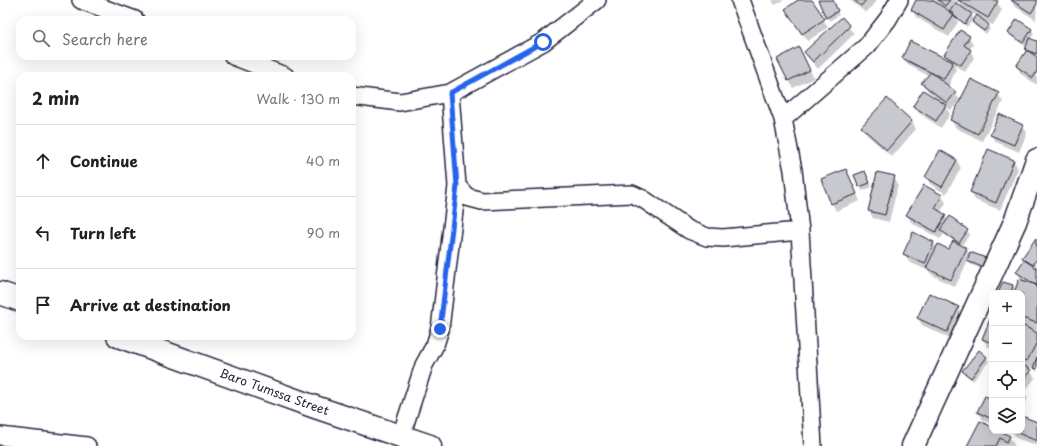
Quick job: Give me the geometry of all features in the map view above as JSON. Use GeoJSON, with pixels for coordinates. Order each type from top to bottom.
{"type":"FeatureCollection","features":[{"type":"Feature","properties":{"kind":"street"},"geometry":{"type":"LineString","coordinates":[[81,0],[124,16]]}},
{"type":"Feature","properties":{"kind":"street"},"geometry":{"type":"LineString","coordinates":[[356,96],[400,102],[450,93],[543,42],[598,0]]}},
{"type":"Feature","properties":{"kind":"street"},"geometry":{"type":"LineString","coordinates":[[740,0],[783,119],[793,170],[800,231],[813,446]]}},
{"type":"Feature","properties":{"kind":"street"},"geometry":{"type":"LineString","coordinates":[[783,119],[867,46],[888,19],[899,0]]}},
{"type":"Feature","properties":{"kind":"street"},"geometry":{"type":"LineString","coordinates":[[243,60],[275,72]]}},
{"type":"Feature","properties":{"kind":"street"},"geometry":{"type":"LineString","coordinates":[[401,436],[424,365],[435,345],[440,329],[457,186],[450,93]]}},
{"type":"Feature","properties":{"kind":"street"},"geometry":{"type":"LineString","coordinates":[[913,446],[1016,222],[1037,160]]}},
{"type":"Feature","properties":{"kind":"street"},"geometry":{"type":"LineString","coordinates":[[457,186],[467,197],[482,201],[632,194],[643,199],[689,230],[707,238],[723,238],[800,231]]}},
{"type":"Feature","properties":{"kind":"street"},"geometry":{"type":"LineString","coordinates":[[0,293],[16,299]]}},
{"type":"Feature","properties":{"kind":"street","name":"Baro Tumssa Street"},"geometry":{"type":"LineString","coordinates":[[129,340],[307,404],[430,446]]}},
{"type":"Feature","properties":{"kind":"street"},"geometry":{"type":"LineString","coordinates":[[0,436],[87,446]]}},
{"type":"Feature","properties":{"kind":"building"},"geometry":{"type":"Polygon","coordinates":[[[798,0],[812,0],[825,19],[802,34],[785,9],[798,0]]]}},
{"type":"Feature","properties":{"kind":"building"},"geometry":{"type":"Polygon","coordinates":[[[818,0],[833,0],[838,11],[826,18],[818,0]]]}},
{"type":"Feature","properties":{"kind":"building"},"geometry":{"type":"Polygon","coordinates":[[[854,0],[866,0],[861,6],[854,0]]]}},
{"type":"Feature","properties":{"kind":"building"},"geometry":{"type":"Polygon","coordinates":[[[916,0],[932,0],[954,14],[944,30],[911,10],[916,0]]]}},
{"type":"Feature","properties":{"kind":"building"},"geometry":{"type":"Polygon","coordinates":[[[938,0],[950,0],[945,6],[938,0]]]}},
{"type":"Feature","properties":{"kind":"building"},"geometry":{"type":"Polygon","coordinates":[[[958,0],[996,0],[998,1],[988,18],[958,0]]]}},
{"type":"Feature","properties":{"kind":"building"},"geometry":{"type":"Polygon","coordinates":[[[1011,0],[1037,0],[1037,4],[1031,13],[1011,0]]]}},
{"type":"Feature","properties":{"kind":"building"},"geometry":{"type":"Polygon","coordinates":[[[956,3],[972,14],[965,24],[949,12],[956,3]]]}},
{"type":"Feature","properties":{"kind":"building"},"geometry":{"type":"Polygon","coordinates":[[[977,15],[989,25],[984,31],[972,22],[977,15]]]}},
{"type":"Feature","properties":{"kind":"building"},"geometry":{"type":"Polygon","coordinates":[[[842,17],[850,26],[813,62],[804,52],[842,17]]]}},
{"type":"Feature","properties":{"kind":"building"},"geometry":{"type":"Polygon","coordinates":[[[1017,19],[1032,29],[1023,43],[1008,33],[1017,19]]]}},
{"type":"Feature","properties":{"kind":"building"},"geometry":{"type":"Polygon","coordinates":[[[960,30],[970,36],[964,45],[971,50],[961,65],[944,55],[960,30]]]}},
{"type":"Feature","properties":{"kind":"building"},"geometry":{"type":"Polygon","coordinates":[[[1029,38],[1037,41],[1037,54],[1025,50],[1029,38]]]}},
{"type":"Feature","properties":{"kind":"building"},"geometry":{"type":"Polygon","coordinates":[[[910,41],[953,62],[944,79],[902,58],[910,41]]]}},
{"type":"Feature","properties":{"kind":"building"},"geometry":{"type":"Polygon","coordinates":[[[799,47],[810,70],[788,81],[777,59],[799,47]]]}},
{"type":"Feature","properties":{"kind":"building"},"geometry":{"type":"Polygon","coordinates":[[[1027,50],[1037,57],[1037,71],[1033,78],[1016,66],[1027,50]]]}},
{"type":"Feature","properties":{"kind":"building"},"geometry":{"type":"Polygon","coordinates":[[[931,72],[956,92],[947,103],[921,83],[931,72]]]}},
{"type":"Feature","properties":{"kind":"building"},"geometry":{"type":"Polygon","coordinates":[[[971,79],[999,93],[978,134],[950,120],[971,79]]]}},
{"type":"Feature","properties":{"kind":"building"},"geometry":{"type":"Polygon","coordinates":[[[923,90],[946,105],[936,121],[913,106],[923,90]]]}},
{"type":"Feature","properties":{"kind":"building"},"geometry":{"type":"Polygon","coordinates":[[[887,98],[912,121],[887,150],[861,127],[887,98]]]}},
{"type":"Feature","properties":{"kind":"building"},"geometry":{"type":"Polygon","coordinates":[[[999,114],[1023,125],[1014,145],[990,135],[999,114]]]}},
{"type":"Feature","properties":{"kind":"building"},"geometry":{"type":"Polygon","coordinates":[[[988,149],[1014,160],[996,203],[970,192],[988,149]]]}},
{"type":"Feature","properties":{"kind":"building"},"geometry":{"type":"Polygon","coordinates":[[[940,150],[957,160],[942,187],[925,177],[940,150]]]}},
{"type":"Feature","properties":{"kind":"building"},"geometry":{"type":"Polygon","coordinates":[[[846,169],[857,194],[831,204],[821,179],[846,169]]]}},
{"type":"Feature","properties":{"kind":"building"},"geometry":{"type":"Polygon","coordinates":[[[865,171],[870,183],[859,187],[854,175],[865,171]]]}},
{"type":"Feature","properties":{"kind":"building"},"geometry":{"type":"Polygon","coordinates":[[[877,172],[895,176],[885,215],[868,211],[877,172]]]}},
{"type":"Feature","properties":{"kind":"building"},"geometry":{"type":"Polygon","coordinates":[[[924,185],[942,195],[935,208],[946,215],[936,232],[906,215],[924,185]]]}},
{"type":"Feature","properties":{"kind":"building"},"geometry":{"type":"Polygon","coordinates":[[[950,216],[968,230],[959,243],[940,230],[950,216]]]}},
{"type":"Feature","properties":{"kind":"building"},"geometry":{"type":"Polygon","coordinates":[[[913,232],[934,242],[925,264],[903,254],[913,232]]]}},
{"type":"Feature","properties":{"kind":"building"},"geometry":{"type":"Polygon","coordinates":[[[1036,238],[1037,259],[1033,265],[1022,258],[1036,238]]]}},
{"type":"Feature","properties":{"kind":"building"},"geometry":{"type":"Polygon","coordinates":[[[953,241],[967,248],[951,280],[926,268],[938,244],[948,249],[953,241]]]}},
{"type":"Feature","properties":{"kind":"building"},"geometry":{"type":"Polygon","coordinates":[[[970,252],[986,258],[982,267],[967,261],[970,252]]]}},
{"type":"Feature","properties":{"kind":"building"},"geometry":{"type":"Polygon","coordinates":[[[1024,260],[1037,268],[1037,286],[1016,272],[1024,260]]]}},
{"type":"Feature","properties":{"kind":"building"},"geometry":{"type":"Polygon","coordinates":[[[1019,279],[1037,285],[1037,323],[1025,319],[1025,290],[1015,290],[1019,279]]]}},
{"type":"Feature","properties":{"kind":"building"},"geometry":{"type":"Polygon","coordinates":[[[1003,282],[1013,285],[1012,290],[999,290],[1003,282]]]}},
{"type":"Feature","properties":{"kind":"building"},"geometry":{"type":"Polygon","coordinates":[[[929,293],[959,307],[947,332],[917,318],[929,293]]]}},
{"type":"Feature","properties":{"kind":"building"},"geometry":{"type":"Polygon","coordinates":[[[989,322],[989,342],[982,339],[989,322]]]}},
{"type":"Feature","properties":{"kind":"building"},"geometry":{"type":"Polygon","coordinates":[[[1025,327],[1037,333],[1037,342],[1027,361],[1025,360],[1025,327]]]}},
{"type":"Feature","properties":{"kind":"building"},"geometry":{"type":"Polygon","coordinates":[[[979,350],[987,357],[971,378],[962,371],[979,350]]]}},
{"type":"Feature","properties":{"kind":"building"},"geometry":{"type":"Polygon","coordinates":[[[1037,357],[1037,369],[1033,368],[1037,357]]]}},
{"type":"Feature","properties":{"kind":"building"},"geometry":{"type":"Polygon","coordinates":[[[1025,366],[1031,370],[1025,378],[1025,366]]]}},
{"type":"Feature","properties":{"kind":"building"},"geometry":{"type":"Polygon","coordinates":[[[985,396],[989,398],[989,418],[977,412],[985,396]]]}},
{"type":"Feature","properties":{"kind":"building"},"geometry":{"type":"Polygon","coordinates":[[[1025,417],[1037,422],[1037,441],[1020,434],[1025,434],[1025,417]]]}},
{"type":"Feature","properties":{"kind":"building"},"geometry":{"type":"Polygon","coordinates":[[[980,421],[989,426],[989,434],[1006,434],[1010,436],[1007,442],[1000,438],[996,446],[967,446],[980,421]]]}},
{"type":"Feature","properties":{"kind":"route"},"geometry":{"type":"LineString","coordinates":[[440,329],[457,186],[450,93],[543,42]]}}]}
